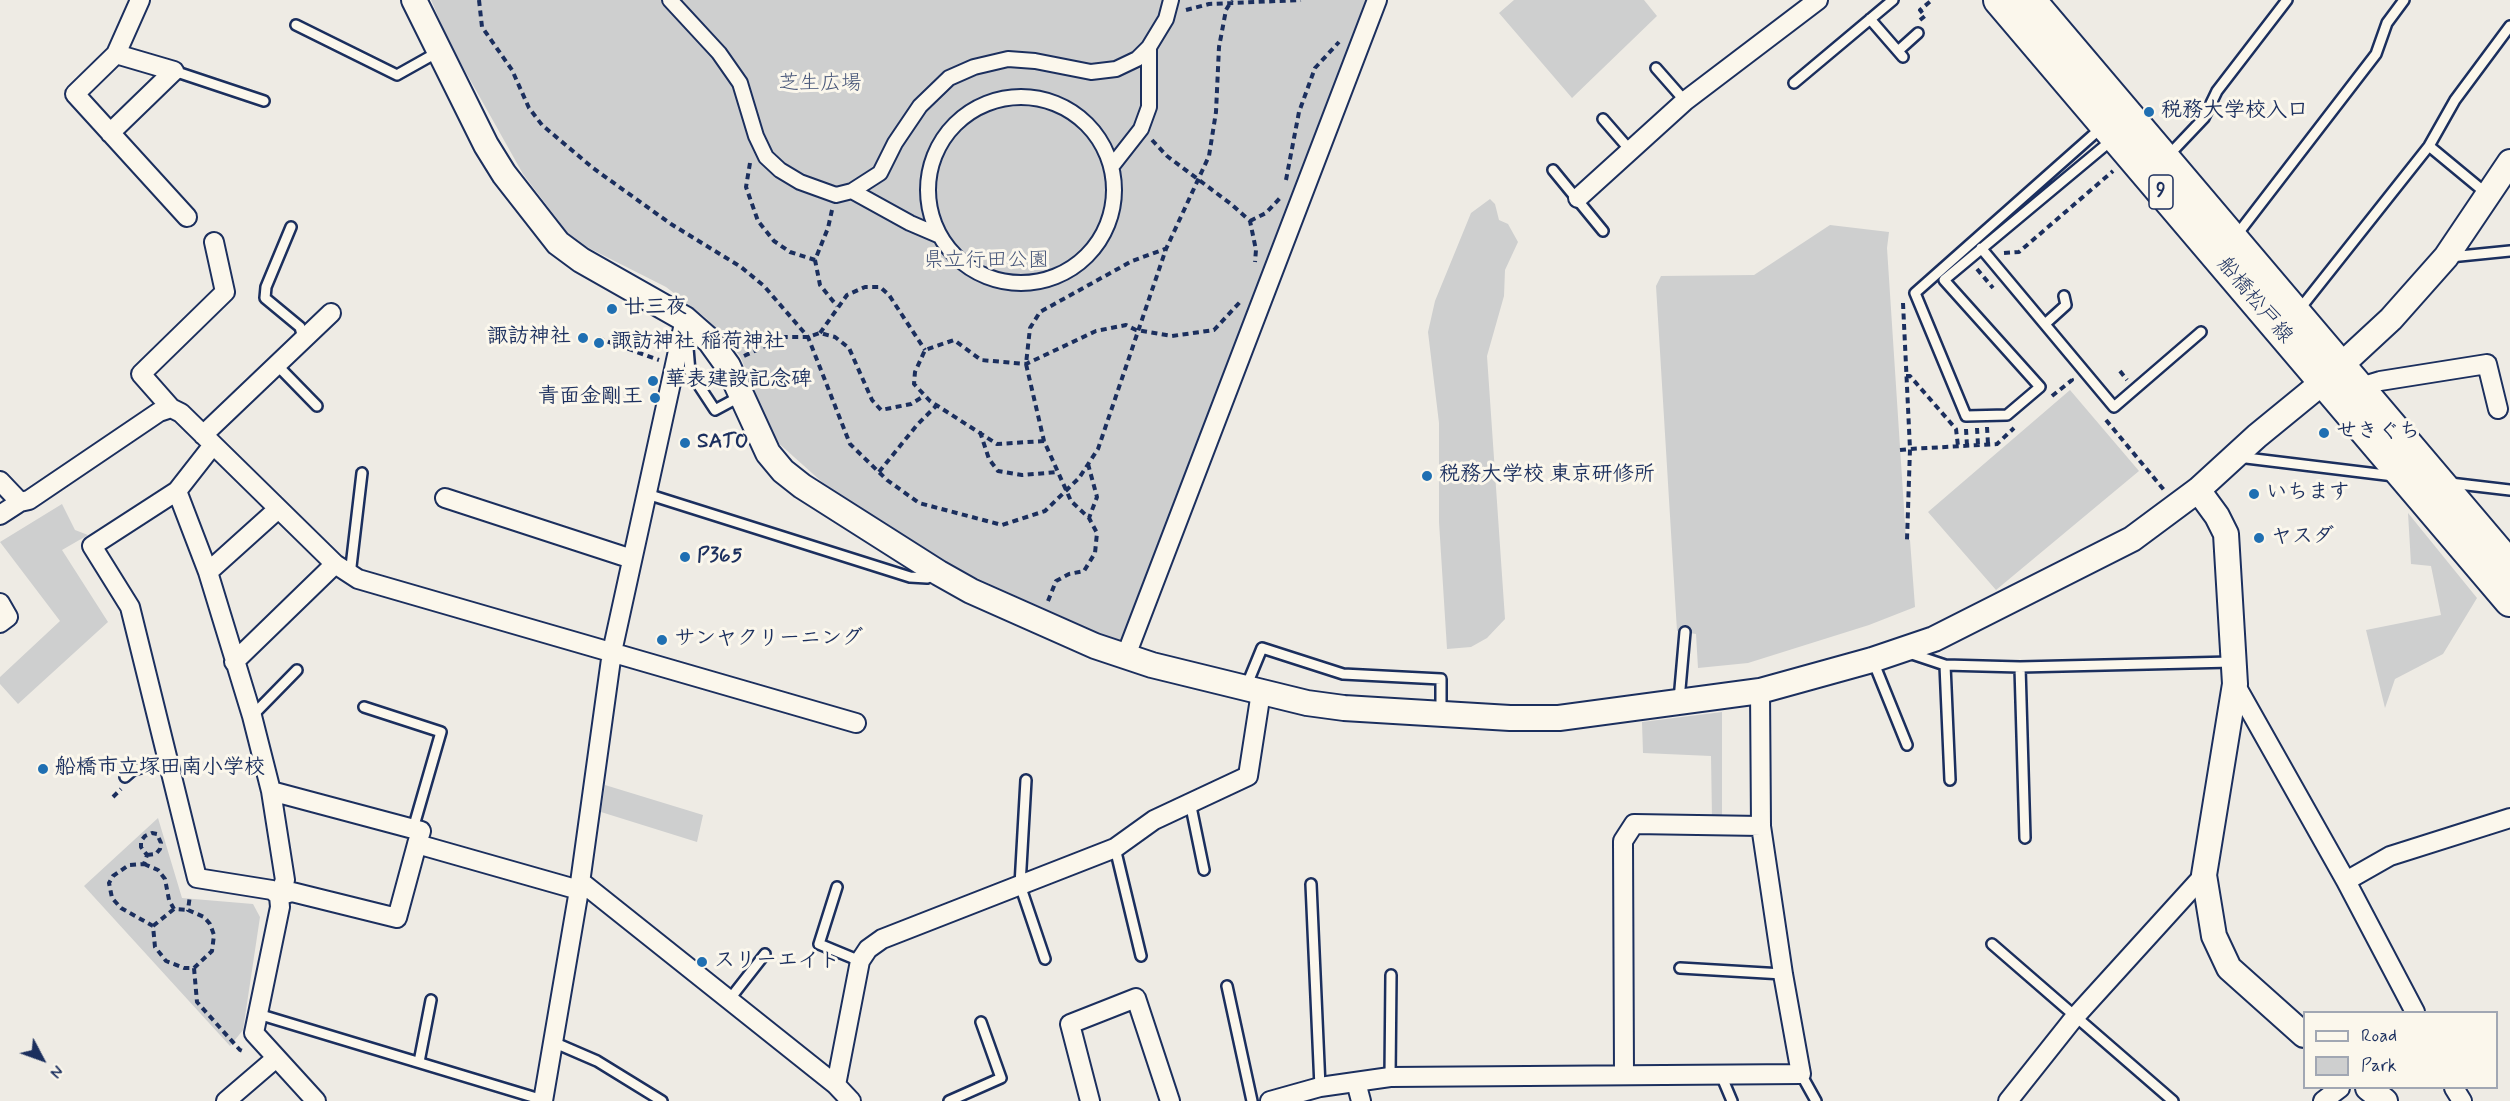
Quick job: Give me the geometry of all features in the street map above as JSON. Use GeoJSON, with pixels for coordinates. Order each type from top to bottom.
{"type":"FeatureCollection","features":[{"type":"Feature","properties":{"kind":"main road","name":"船橋松戸線"},"geometry":{"type":"LineString","coordinates":[[1999,0],[2112,143],[2439,482],[2510,566]]}},
{"type":"Feature","properties":{"kind":"main road","name":"船橋松戸線"},"geometry":{"type":"LineString","coordinates":[[2030,0],[2295,315],[2405,477],[2510,601]]}},
{"type":"Feature","properties":{"kind":"street"},"geometry":{"type":"LineString","coordinates":[[140,0],[116,54],[75,94],[187,217]]}},
{"type":"Feature","properties":{"kind":"street"},"geometry":{"type":"LineString","coordinates":[[414,0],[504,174],[558,243],[581,260],[685,319],[710,341],[728,366],[768,453],[783,471],[822,499],[939,573],[1039,621],[1125,658],[1344,708],[1441,715],[1559,718],[1760,691],[1872,660],[1953,630],[2115,548],[2198,490],[2235,457],[2340,379],[2446,257],[2510,162]]}},
{"type":"Feature","properties":{"kind":"street"},"geometry":{"type":"LineString","coordinates":[[670,0],[719,53],[740,84],[756,136],[766,157],[780,170],[800,182],[836,195],[852,191],[880,173],[920,106],[949,78],[974,67],[1008,59],[1091,72],[1116,69],[1137,59],[1149,47],[1166,19],[1171,0]]}},
{"type":"Feature","properties":{"kind":"street"},"geometry":{"type":"LineString","coordinates":[[1125,658],[1377,0]]}},
{"type":"Feature","properties":{"kind":"street"},"geometry":{"type":"LineString","coordinates":[[1578,198],[1685,101],[1818,0]]}},
{"type":"Feature","properties":{"kind":"street"},"geometry":{"type":"LineString","coordinates":[[1112,166],[1143,124],[1149,107],[1149,47]]}},
{"type":"Feature","properties":{"kind":"street"},"geometry":{"type":"LineString","coordinates":[[110,133],[174,71],[116,54]]}},
{"type":"Feature","properties":{"kind":"street"},"geometry":{"type":"LineString","coordinates":[[1012,96],[1049,99],[1080,117],[1105,145],[1112,166],[1117,181],[1112,217],[1094,249],[1066,273],[1032,285],[994,280],[960,265],[938,235],[927,197],[931,163],[949,130],[977,107],[1012,96]]}},
{"type":"Feature","properties":{"kind":"street"},"geometry":{"type":"LineString","coordinates":[[852,191],[910,223],[938,235]]}},
{"type":"Feature","properties":{"kind":"street"},"geometry":{"type":"LineString","coordinates":[[214,242],[225,292],[141,374],[171,408],[181,413],[335,564],[351,575],[855,723]]}},
{"type":"Feature","properties":{"kind":"street"},"geometry":{"type":"LineString","coordinates":[[279,896],[272,890],[197,878],[130,608],[92,546],[177,491],[208,440],[276,364],[331,313]]}},
{"type":"Feature","properties":{"kind":"street"},"geometry":{"type":"LineString","coordinates":[[543,1100],[579,885],[612,652],[685,319]]}},
{"type":"Feature","properties":{"kind":"street"},"geometry":{"type":"LineString","coordinates":[[2340,379],[2380,381],[2487,364],[2498,409]]}},
{"type":"Feature","properties":{"kind":"street"},"geometry":{"type":"LineString","coordinates":[[0,515],[20,502],[29,500],[159,412],[171,408]]}},
{"type":"Feature","properties":{"kind":"street"},"geometry":{"type":"LineString","coordinates":[[0,481],[20,502]]}},
{"type":"Feature","properties":{"kind":"street"},"geometry":{"type":"LineString","coordinates":[[2198,490],[2217,516],[2226,534],[2233,673],[2204,875],[2214,936],[2229,968],[2303,1034]]}},
{"type":"Feature","properties":{"kind":"street"},"geometry":{"type":"LineString","coordinates":[[177,491],[208,572],[252,716],[271,791],[285,880],[279,896],[280,907],[254,1033],[275,1059],[316,1101]]}},
{"type":"Feature","properties":{"kind":"street"},"geometry":{"type":"LineString","coordinates":[[445,498],[632,559]]}},
{"type":"Feature","properties":{"kind":"street"},"geometry":{"type":"LineString","coordinates":[[208,572],[278,508]]}},
{"type":"Feature","properties":{"kind":"street"},"geometry":{"type":"LineString","coordinates":[[234,662],[335,564]]}},
{"type":"Feature","properties":{"kind":"street"},"geometry":{"type":"LineString","coordinates":[[0,603],[8,617],[0,622]]}},
{"type":"Feature","properties":{"kind":"street"},"geometry":{"type":"LineString","coordinates":[[2233,673],[2414,1011]]}},
{"type":"Feature","properties":{"kind":"street"},"geometry":{"type":"LineString","coordinates":[[836,1085],[860,962],[868,949],[882,939],[1115,848],[1154,820],[1248,776],[1254,689]]}},
{"type":"Feature","properties":{"kind":"street"},"geometry":{"type":"LineString","coordinates":[[1270,1101],[1320,1087],[1390,1077],[1801,1074],[1783,974],[1761,826],[1760,691]]}},
{"type":"Feature","properties":{"kind":"street"},"geometry":{"type":"LineString","coordinates":[[271,791],[415,837],[579,885],[729,1000],[836,1085],[851,1101]]}},
{"type":"Feature","properties":{"kind":"street"},"geometry":{"type":"LineString","coordinates":[[2346,881],[2390,856],[2510,818]]}},
{"type":"Feature","properties":{"kind":"street"},"geometry":{"type":"LineString","coordinates":[[1624,1075],[1623,841],[1634,824],[1761,826]]}},
{"type":"Feature","properties":{"kind":"street"},"geometry":{"type":"LineString","coordinates":[[279,896],[291,892],[397,918],[415,837]]}},
{"type":"Feature","properties":{"kind":"street"},"geometry":{"type":"LineString","coordinates":[[2008,1101],[2074,1018],[2204,875]]}},
{"type":"Feature","properties":{"kind":"street"},"geometry":{"type":"LineString","coordinates":[[1090,1101],[1070,1024],[1136,998],[1170,1101]]}},
{"type":"Feature","properties":{"kind":"street"},"geometry":{"type":"LineString","coordinates":[[226,1101],[275,1059]]}},
{"type":"Feature","properties":{"kind":"street"},"geometry":{"type":"LineString","coordinates":[[1356,1082],[1361,1101]]}},
{"type":"Feature","properties":{"kind":"street"},"geometry":{"type":"LineString","coordinates":[[2323,1101],[2339,1089]]}},
{"type":"Feature","properties":{"kind":"street"},"geometry":{"type":"LineString","coordinates":[[2369,1089],[2385,1101]]}},
{"type":"Feature","properties":{"kind":"lane"},"geometry":{"type":"LineString","coordinates":[[1794,83],[1893,0]]}},
{"type":"Feature","properties":{"kind":"lane"},"geometry":{"type":"LineString","coordinates":[[2164,160],[2204,118],[2217,91],[2287,0]]}},
{"type":"Feature","properties":{"kind":"lane"},"geometry":{"type":"LineString","coordinates":[[2232,241],[2376,54],[2387,23],[2404,0]]}},
{"type":"Feature","properties":{"kind":"lane"},"geometry":{"type":"LineString","coordinates":[[1870,19],[1900,54],[1918,33]]}},
{"type":"Feature","properties":{"kind":"lane"},"geometry":{"type":"LineString","coordinates":[[296,25],[397,75],[439,52]]}},
{"type":"Feature","properties":{"kind":"lane"},"geometry":{"type":"LineString","coordinates":[[2295,315],[2429,146],[2455,100],[2510,26]]}},
{"type":"Feature","properties":{"kind":"lane"},"geometry":{"type":"LineString","coordinates":[[1656,69],[1685,101]]}},
{"type":"Feature","properties":{"kind":"lane"},"geometry":{"type":"LineString","coordinates":[[174,71],[264,101]]}},
{"type":"Feature","properties":{"kind":"lane"},"geometry":{"type":"LineString","coordinates":[[1603,119],[1630,150]]}},
{"type":"Feature","properties":{"kind":"lane"},"geometry":{"type":"LineString","coordinates":[[2112,143],[1944,280],[2040,387],[2007,415],[1966,416],[1915,293],[2112,143]]}},
{"type":"Feature","properties":{"kind":"lane"},"geometry":{"type":"LineString","coordinates":[[2429,146],[2489,196]]}},
{"type":"Feature","properties":{"kind":"lane"},"geometry":{"type":"LineString","coordinates":[[1553,170],[1603,231]]}},
{"type":"Feature","properties":{"kind":"lane"},"geometry":{"type":"LineString","coordinates":[[291,227],[266,287],[266,298],[300,327],[303,338]]}},
{"type":"Feature","properties":{"kind":"lane"},"geometry":{"type":"LineString","coordinates":[[1981,249],[2114,407],[2201,332]]}},
{"type":"Feature","properties":{"kind":"lane"},"geometry":{"type":"LineString","coordinates":[[2446,257],[2510,251]]}},
{"type":"Feature","properties":{"kind":"lane"},"geometry":{"type":"LineString","coordinates":[[2045,324],[2066,305],[2064,296]]}},
{"type":"Feature","properties":{"kind":"lane"},"geometry":{"type":"LineString","coordinates":[[685,319],[690,372],[715,410],[741,396]]}},
{"type":"Feature","properties":{"kind":"lane"},"geometry":{"type":"LineString","coordinates":[[276,364],[317,406]]}},
{"type":"Feature","properties":{"kind":"lane"},"geometry":{"type":"LineString","coordinates":[[2235,457],[2405,477]]}},
{"type":"Feature","properties":{"kind":"lane"},"geometry":{"type":"LineString","coordinates":[[351,575],[362,473]]}},
{"type":"Feature","properties":{"kind":"lane"},"geometry":{"type":"LineString","coordinates":[[2439,482],[2510,490]]}},
{"type":"Feature","properties":{"kind":"lane"},"geometry":{"type":"LineString","coordinates":[[647,494],[910,577],[927,578],[939,573]]}},
{"type":"Feature","properties":{"kind":"lane"},"geometry":{"type":"LineString","coordinates":[[1679,702],[1685,632]]}},
{"type":"Feature","properties":{"kind":"lane"},"geometry":{"type":"LineString","coordinates":[[1254,689],[1262,648],[1343,674],[1441,679],[1441,715]]}},
{"type":"Feature","properties":{"kind":"lane"},"geometry":{"type":"LineString","coordinates":[[1903,650],[1945,665],[2233,673]]}},
{"type":"Feature","properties":{"kind":"lane"},"geometry":{"type":"LineString","coordinates":[[1872,660],[1906,745]]}},
{"type":"Feature","properties":{"kind":"lane"},"geometry":{"type":"LineString","coordinates":[[1945,665],[1950,780]]}},
{"type":"Feature","properties":{"kind":"lane"},"geometry":{"type":"LineString","coordinates":[[2020,667],[2025,838]]}},
{"type":"Feature","properties":{"kind":"lane"},"geometry":{"type":"LineString","coordinates":[[252,716],[297,670]]}},
{"type":"Feature","properties":{"kind":"lane"},"geometry":{"type":"LineString","coordinates":[[364,707],[441,732],[415,837]]}},
{"type":"Feature","properties":{"kind":"lane"},"geometry":{"type":"LineString","coordinates":[[125,777],[133,770],[168,761]]}},
{"type":"Feature","properties":{"kind":"lane"},"geometry":{"type":"LineString","coordinates":[[1026,780],[1020,885],[1045,959]]}},
{"type":"Feature","properties":{"kind":"lane"},"geometry":{"type":"LineString","coordinates":[[1190,802],[1204,870]]}},
{"type":"Feature","properties":{"kind":"lane"},"geometry":{"type":"LineString","coordinates":[[1115,848],[1141,956]]}},
{"type":"Feature","properties":{"kind":"lane"},"geometry":{"type":"LineString","coordinates":[[1311,884],[1320,1087]]}},
{"type":"Feature","properties":{"kind":"lane"},"geometry":{"type":"LineString","coordinates":[[837,887],[819,944],[860,962]]}},
{"type":"Feature","properties":{"kind":"lane"},"geometry":{"type":"LineString","coordinates":[[1992,944],[2074,1018],[2173,1101]]}},
{"type":"Feature","properties":{"kind":"lane"},"geometry":{"type":"LineString","coordinates":[[729,1000],[765,954]]}},
{"type":"Feature","properties":{"kind":"lane"},"geometry":{"type":"LineString","coordinates":[[1680,968],[1783,974]]}},
{"type":"Feature","properties":{"kind":"lane"},"geometry":{"type":"LineString","coordinates":[[1390,975],[1390,1077]]}},
{"type":"Feature","properties":{"kind":"lane"},"geometry":{"type":"LineString","coordinates":[[1227,986],[1252,1101]]}},
{"type":"Feature","properties":{"kind":"lane"},"geometry":{"type":"LineString","coordinates":[[419,1062],[431,1000]]}},
{"type":"Feature","properties":{"kind":"lane"},"geometry":{"type":"LineString","coordinates":[[258,1014],[543,1100]]}},
{"type":"Feature","properties":{"kind":"lane"},"geometry":{"type":"LineString","coordinates":[[949,1101],[1001,1078],[981,1022]]}},
{"type":"Feature","properties":{"kind":"lane"},"geometry":{"type":"LineString","coordinates":[[553,1042],[597,1060],[662,1101]]}},
{"type":"Feature","properties":{"kind":"lane"},"geometry":{"type":"LineString","coordinates":[[1801,1074],[1816,1101]]}},
{"type":"Feature","properties":{"kind":"lane"},"geometry":{"type":"LineString","coordinates":[[1721,1075],[1732,1101]]}},
{"type":"Feature","properties":{"kind":"path"},"geometry":{"type":"LineString","coordinates":[[479,0],[482,27],[512,70],[529,108],[542,125],[593,168],[632,196],[741,267],[764,286],[808,337],[850,444],[879,472],[920,503],[1002,525],[1045,511],[1079,478],[1098,448],[1117,396],[1136,330],[1166,249],[1209,156],[1216,112],[1219,47],[1231,2]]}},
{"type":"Feature","properties":{"kind":"path"},"geometry":{"type":"LineString","coordinates":[[1166,19],[1191,7],[1209,4],[1300,0]]}},
{"type":"Feature","properties":{"kind":"path"},"geometry":{"type":"LineString","coordinates":[[1284,186],[1299,112],[1315,68],[1343,38]]}},
{"type":"Feature","properties":{"kind":"path"},"geometry":{"type":"LineString","coordinates":[[1143,124],[1155,144],[1250,221],[1256,250],[1255,268]]}},
{"type":"Feature","properties":{"kind":"path"},"geometry":{"type":"LineString","coordinates":[[756,136],[746,188],[758,221],[774,241],[790,252],[815,260]]}},
{"type":"Feature","properties":{"kind":"path"},"geometry":{"type":"LineString","coordinates":[[1998,254],[2019,252],[2112,143]]}},
{"type":"Feature","properties":{"kind":"path"},"geometry":{"type":"LineString","coordinates":[[836,195],[828,228],[815,260],[820,285],[837,306]]}},
{"type":"Feature","properties":{"kind":"path"},"geometry":{"type":"LineString","coordinates":[[1250,221],[1266,213],[1281,197]]}},
{"type":"Feature","properties":{"kind":"path"},"geometry":{"type":"LineString","coordinates":[[1039,621],[1056,582],[1069,574],[1084,571],[1095,553],[1097,533],[1089,518],[1071,501],[1044,441],[1026,364],[1030,328],[1040,312],[1132,261],[1166,249]]}},
{"type":"Feature","properties":{"kind":"path"},"geometry":{"type":"LineString","coordinates":[[1970,272],[1976,267],[1999,295]]}},
{"type":"Feature","properties":{"kind":"path"},"geometry":{"type":"LineString","coordinates":[[820,333],[847,295],[865,287],[880,287],[889,295],[925,350]]}},
{"type":"Feature","properties":{"kind":"path"},"geometry":{"type":"LineString","coordinates":[[1044,441],[997,444],[924,396],[914,384],[915,372],[925,350],[954,340],[981,360],[1026,364],[1096,331],[1126,325],[1136,330],[1172,336],[1214,330],[1245,297]]}},
{"type":"Feature","properties":{"kind":"path"},"geometry":{"type":"LineString","coordinates":[[1903,301],[1910,449],[1908,540]]}},
{"type":"Feature","properties":{"kind":"path"},"geometry":{"type":"LineString","coordinates":[[728,366],[759,347],[784,337],[808,337],[820,333],[835,337],[849,348],[872,400],[881,410],[911,404],[924,396]]}},
{"type":"Feature","properties":{"kind":"path"},"geometry":{"type":"LineString","coordinates":[[598,338],[674,366]]}},
{"type":"Feature","properties":{"kind":"path"},"geometry":{"type":"LineString","coordinates":[[2065,371],[2080,388]]}},
{"type":"Feature","properties":{"kind":"path"},"geometry":{"type":"LineString","coordinates":[[1906,376],[1910,376],[1956,429],[1958,446]]}},
{"type":"Feature","properties":{"kind":"path"},"geometry":{"type":"LineString","coordinates":[[2048,400],[2072,380]]}},
{"type":"Feature","properties":{"kind":"path"},"geometry":{"type":"LineString","coordinates":[[879,472],[917,425],[937,405]]}},
{"type":"Feature","properties":{"kind":"path"},"geometry":{"type":"LineString","coordinates":[[2101,414],[2166,492]]}},
{"type":"Feature","properties":{"kind":"path"},"geometry":{"type":"LineString","coordinates":[[1987,424],[1988,444]]}},
{"type":"Feature","properties":{"kind":"path"},"geometry":{"type":"LineString","coordinates":[[1977,425],[1978,445]]}},
{"type":"Feature","properties":{"kind":"path"},"geometry":{"type":"LineString","coordinates":[[1966,426],[1967,446]]}},
{"type":"Feature","properties":{"kind":"path"},"geometry":{"type":"LineString","coordinates":[[1900,450],[1997,444],[2016,426]]}},
{"type":"Feature","properties":{"kind":"path"},"geometry":{"type":"LineString","coordinates":[[980,431],[989,459],[998,471],[1022,475],[1058,472]]}},
{"type":"Feature","properties":{"kind":"path"},"geometry":{"type":"LineString","coordinates":[[1088,464],[1097,497],[1089,518]]}},
{"type":"Feature","properties":{"kind":"path"},"geometry":{"type":"LineString","coordinates":[[152,833],[157,834],[161,843],[160,849],[156,854],[147,855],[141,847],[141,841],[152,833]]}},
{"type":"Feature","properties":{"kind":"path"},"geometry":{"type":"LineString","coordinates":[[144,864],[147,855]]}},
{"type":"Feature","properties":{"kind":"path"},"geometry":{"type":"LineString","coordinates":[[153,926],[174,909],[188,910],[204,917],[210,924],[214,935],[212,951],[194,968],[184,968],[166,961],[155,947],[153,926],[141,917],[121,908],[112,898],[109,883],[122,868],[144,864],[158,870],[165,879],[169,900],[174,909]]}},
{"type":"Feature","properties":{"kind":"path"},"geometry":{"type":"LineString","coordinates":[[188,910],[190,894]]}},
{"type":"Feature","properties":{"kind":"path"},"geometry":{"type":"LineString","coordinates":[[194,968],[197,1002],[240,1050],[252,1053]]}},
{"type":"Feature","properties":{"kind":"green space","name":"県立行田公園"},"geometry":{"type":"Polygon","coordinates":[[[431,0],[1368,0],[1122,644],[959,570],[890,530],[822,482],[775,440],[740,356],[706,318],[666,287],[573,240],[523,174],[450,44],[431,0]]]}},
{"type":"Feature","properties":{"kind":"green space"},"geometry":{"type":"Polygon","coordinates":[[[1514,0],[1644,0],[1657,16],[1572,98],[1499,13],[1514,0]]]}},
{"type":"Feature","properties":{"kind":"green space"},"geometry":{"type":"Polygon","coordinates":[[[1490,199],[1495,204],[1499,220],[1508,224],[1518,242],[1505,270],[1504,296],[1487,356],[1505,619],[1487,638],[1471,647],[1447,649],[1439,522],[1439,423],[1428,332],[1435,301],[1471,213],[1490,199]]]}},
{"type":"Feature","properties":{"kind":"green space"},"geometry":{"type":"Polygon","coordinates":[[[1830,225],[1889,232],[1887,248],[1906,539],[1910,540],[1915,607],[1869,625],[1748,663],[1698,668],[1696,634],[1677,631],[1656,286],[1661,276],[1754,275],[1830,225]]]}},
{"type":"Feature","properties":{"kind":"green space"},"geometry":{"type":"Polygon","coordinates":[[[2070,390],[2139,471],[1996,590],[1928,512],[2070,390]]]}},
{"type":"Feature","properties":{"kind":"green space"},"geometry":{"type":"Polygon","coordinates":[[[62,504],[75,530],[88,535],[62,550],[108,622],[18,704],[0,684],[0,677],[60,621],[0,542],[62,504]]]}},
{"type":"Feature","properties":{"kind":"green space"},"geometry":{"type":"Polygon","coordinates":[[[2408,513],[2477,598],[2443,654],[2395,679],[2385,708],[2366,630],[2441,615],[2431,566],[2411,564],[2408,513]]]}},
{"type":"Feature","properties":{"kind":"green space"},"geometry":{"type":"Polygon","coordinates":[[[1722,712],[1722,818],[1712,818],[1711,756],[1643,753],[1642,722],[1722,712]]]}},
{"type":"Feature","properties":{"kind":"green space"},"geometry":{"type":"Polygon","coordinates":[[[605,785],[703,815],[697,842],[601,812],[605,785]]]}},
{"type":"Feature","properties":{"kind":"green space"},"geometry":{"type":"Polygon","coordinates":[[[158,818],[182,898],[253,904],[260,917],[243,1030],[230,1046],[84,886],[158,818]]]}},
{"type":"Feature","properties":{"kind":"place","name":"税務大学校入口"},"geometry":{"type":"Point","coordinates":[2149,112]}},
{"type":"Feature","properties":{"kind":"place","name":"廿三夜"},"geometry":{"type":"Point","coordinates":[612,309]}},
{"type":"Feature","properties":{"kind":"place","name":"諏訪神社"},"geometry":{"type":"Point","coordinates":[583,338]}},
{"type":"Feature","properties":{"kind":"place","name":"諏訪神社 稲荷神社"},"geometry":{"type":"Point","coordinates":[599,343]}},
{"type":"Feature","properties":{"kind":"place","name":"華表建設記念碑"},"geometry":{"type":"Point","coordinates":[653,381]}},
{"type":"Feature","properties":{"kind":"place","name":"青面金剛王"},"geometry":{"type":"Point","coordinates":[655,398]}},
{"type":"Feature","properties":{"kind":"place","name":"せきぐち"},"geometry":{"type":"Point","coordinates":[2324,433]}},
{"type":"Feature","properties":{"kind":"place","name":"SATO"},"geometry":{"type":"Point","coordinates":[685,443]}},
{"type":"Feature","properties":{"kind":"place","name":"税務大学校 東京研修所"},"geometry":{"type":"Point","coordinates":[1427,476]}},
{"type":"Feature","properties":{"kind":"place","name":"いちます"},"geometry":{"type":"Point","coordinates":[2254,494]}},
{"type":"Feature","properties":{"kind":"place","name":"ヤスダ"},"geometry":{"type":"Point","coordinates":[2259,538]}},
{"type":"Feature","properties":{"kind":"place","name":"P365"},"geometry":{"type":"Point","coordinates":[685,557]}},
{"type":"Feature","properties":{"kind":"place","name":"サンヤクリーニング"},"geometry":{"type":"Point","coordinates":[662,640]}},
{"type":"Feature","properties":{"kind":"place","name":"船橋市立塚田南小学校"},"geometry":{"type":"Point","coordinates":[43,769]}},
{"type":"Feature","properties":{"kind":"place","name":"スリーエイト"},"geometry":{"type":"Point","coordinates":[702,962]}},
{"type":"Feature","properties":{"kind":"park label","name":"芝生広場"},"geometry":{"type":"Point","coordinates":[820,85]}}]}
